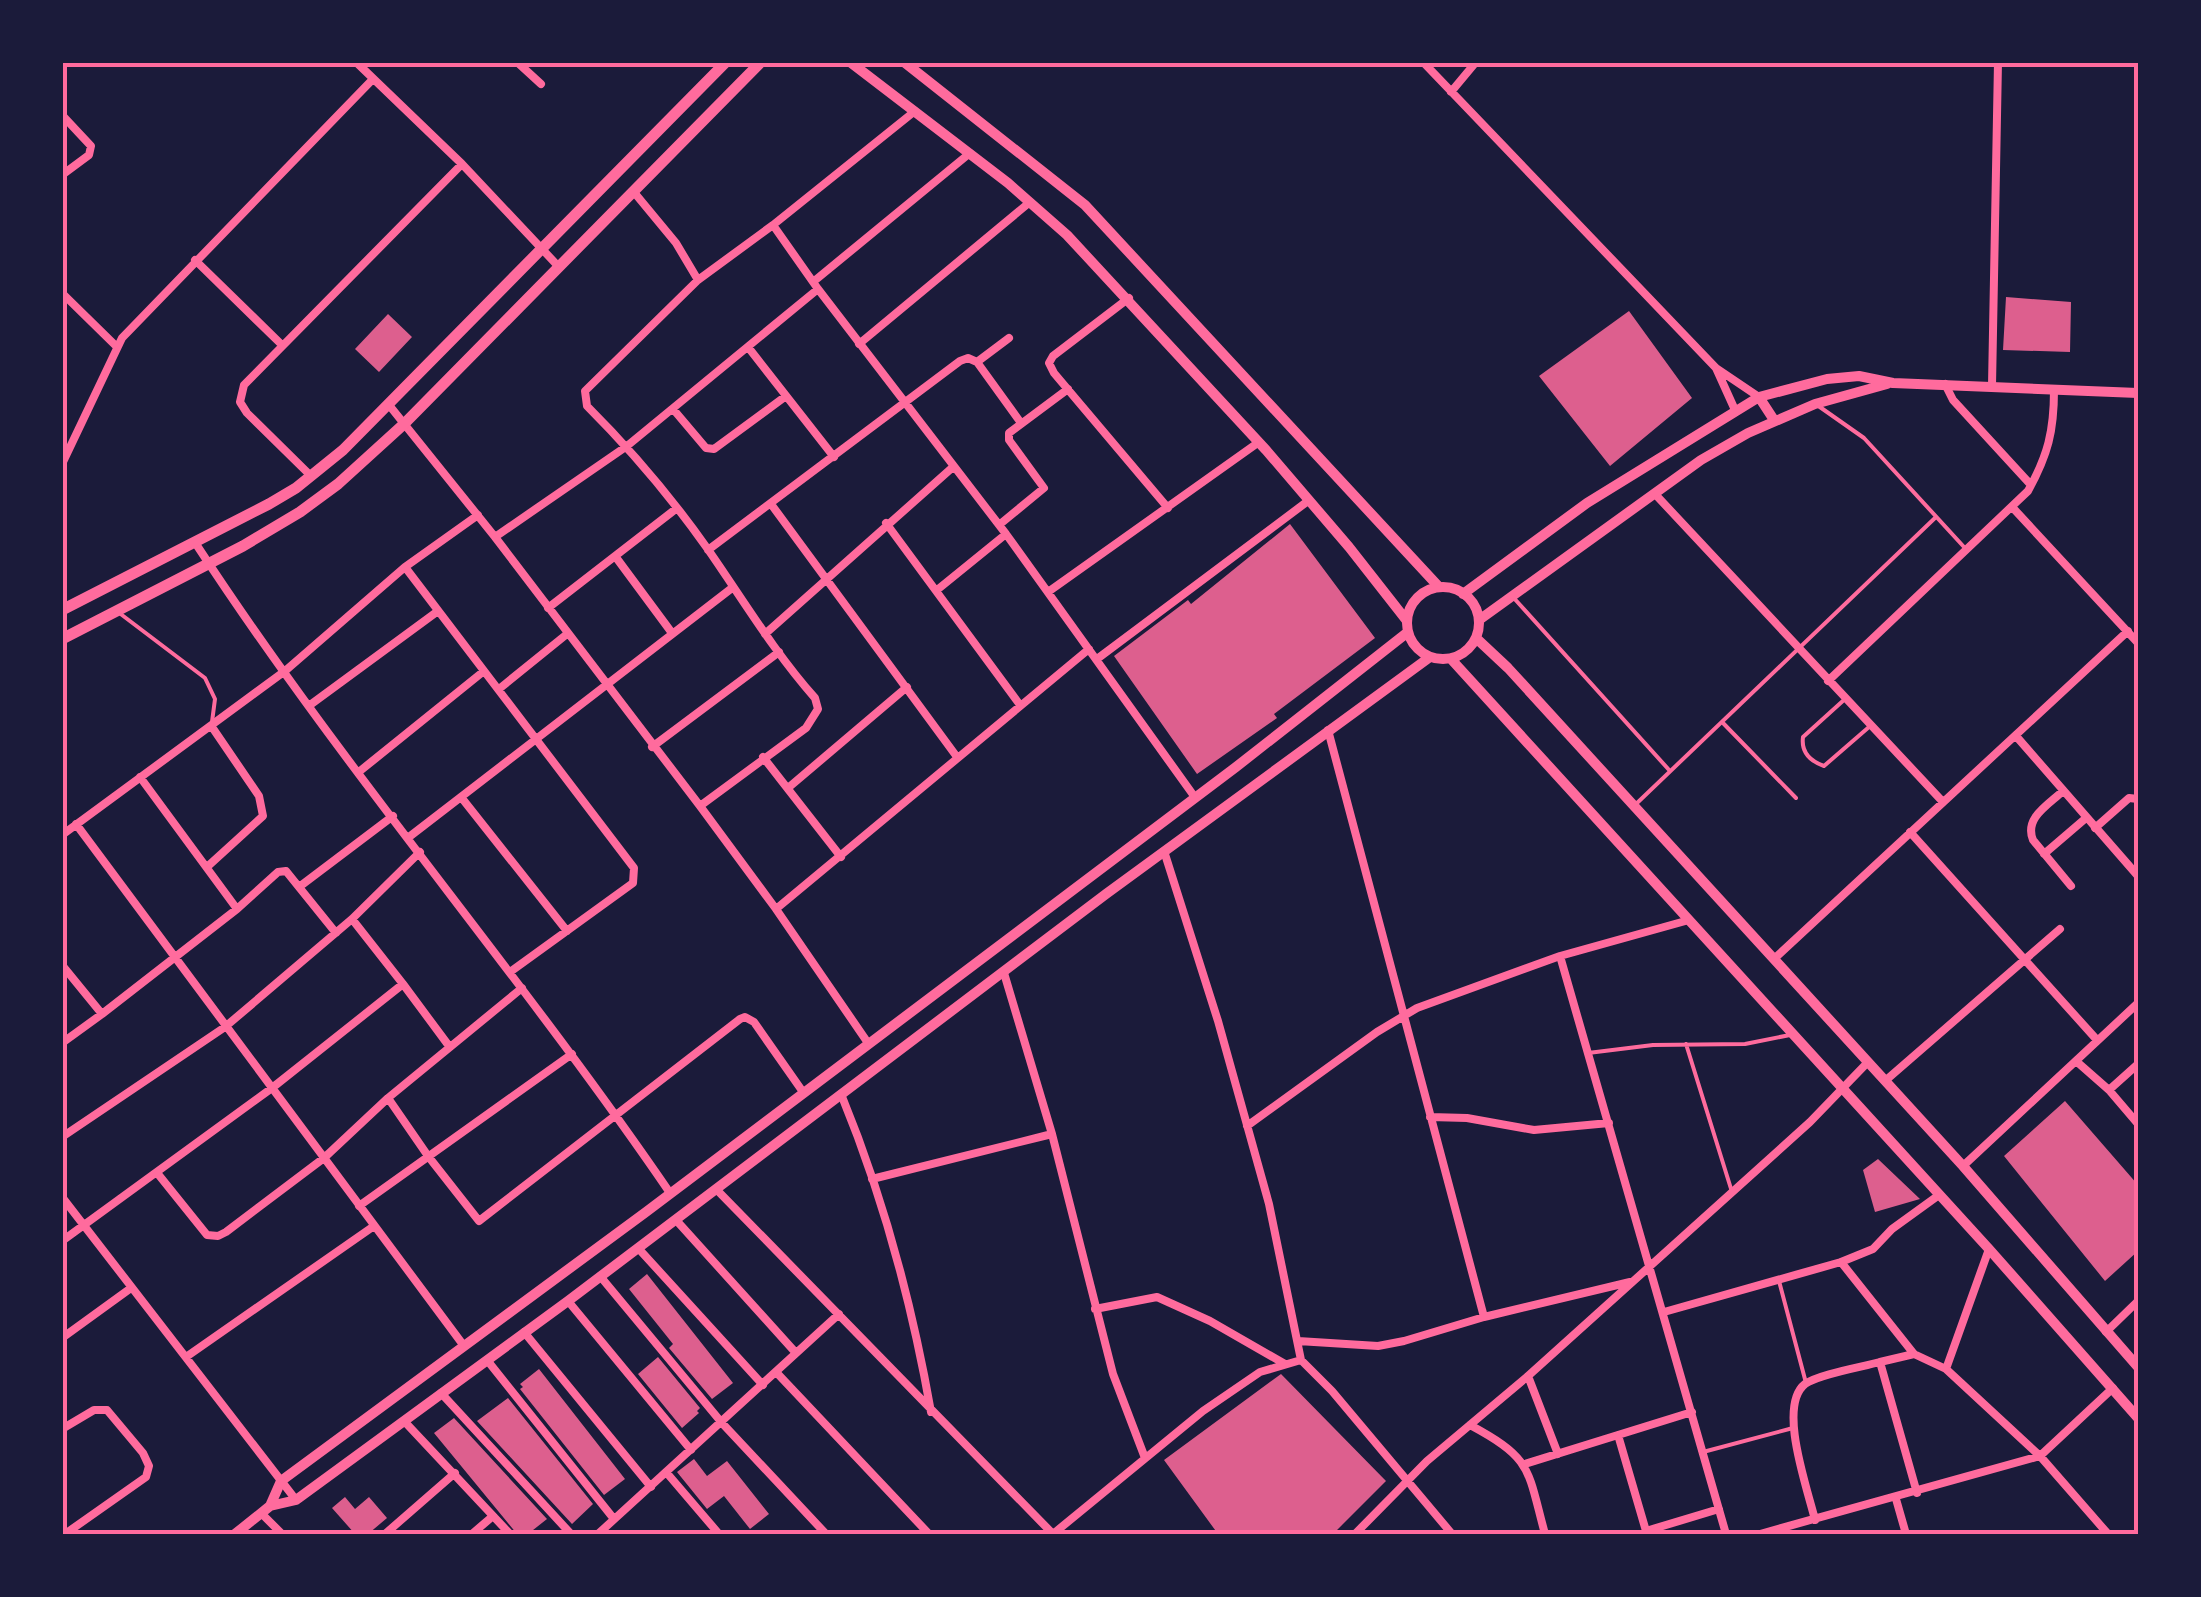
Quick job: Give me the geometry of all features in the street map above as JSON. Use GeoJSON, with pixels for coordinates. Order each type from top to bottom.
{"type":"FeatureCollection","features":[{"type":"Feature","properties":{"kind":"main road"},"geometry":{"type":"LineString","coordinates":[[62,610],[196,544],[311,476],[388,405],[726,62]]}},
{"type":"Feature","properties":{"kind":"main road"},"geometry":{"type":"LineString","coordinates":[[62,638],[210,564],[320,498],[404,424],[762,62]]}},
{"type":"Feature","properties":{"kind":"street"},"geometry":{"type":"LineString","coordinates":[[356,62],[462,164],[558,266]]}},
{"type":"Feature","properties":{"kind":"street"},"geometry":{"type":"LineString","coordinates":[[518,62],[541,84]]}},
{"type":"Feature","properties":{"kind":"street"},"geometry":{"type":"LineString","coordinates":[[850,62],[1030,202],[1129,298],[1259,442],[1407,626],[1416,647],[1430,657],[1450,659],[1466,652],[1476,638],[1478,620],[1472,602],[1463,594],[1440,587],[1408,557],[1085,205],[904,62]]}},
{"type":"Feature","properties":{"kind":"street"},"geometry":{"type":"LineString","coordinates":[[1423,62],[1716,368],[1759,397],[1774,420]]}},
{"type":"Feature","properties":{"kind":"street"},"geometry":{"type":"LineString","coordinates":[[1451,92],[1476,62]]}},
{"type":"Feature","properties":{"kind":"street"},"geometry":{"type":"LineString","coordinates":[[1992,386],[1998,62]]}},
{"type":"Feature","properties":{"kind":"street"},"geometry":{"type":"LineString","coordinates":[[62,464],[116,346],[373,79]]}},
{"type":"Feature","properties":{"kind":"street"},"geometry":{"type":"LineString","coordinates":[[700,806],[806,728],[818,708],[815,698],[764,634],[678,508],[627,446],[587,406],[585,391],[698,280],[916,111]]}},
{"type":"Feature","properties":{"kind":"street"},"geometry":{"type":"LineString","coordinates":[[62,115],[91,146],[89,155],[62,175]]}},
{"type":"Feature","properties":{"kind":"street"},"geometry":{"type":"LineString","coordinates":[[495,537],[627,446],[673,409],[970,153]]}},
{"type":"Feature","properties":{"kind":"street"},"geometry":{"type":"LineString","coordinates":[[311,476],[247,413],[240,402],[244,385],[462,164]]}},
{"type":"Feature","properties":{"kind":"street"},"geometry":{"type":"LineString","coordinates":[[633,191],[676,244],[698,280]]}},
{"type":"Feature","properties":{"kind":"street"},"geometry":{"type":"LineString","coordinates":[[859,344],[1030,202]]}},
{"type":"Feature","properties":{"kind":"street"},"geometry":{"type":"LineString","coordinates":[[773,225],[815,286],[1006,534],[1194,796]]}},
{"type":"Feature","properties":{"kind":"street"},"geometry":{"type":"LineString","coordinates":[[195,260],[282,346]]}},
{"type":"Feature","properties":{"kind":"street"},"geometry":{"type":"LineString","coordinates":[[62,293],[116,346]]}},
{"type":"Feature","properties":{"kind":"street"},"geometry":{"type":"LineString","coordinates":[[1129,298],[1053,356],[1050,363],[1054,373],[1168,508]]}},
{"type":"Feature","properties":{"kind":"street"},"geometry":{"type":"LineString","coordinates":[[976,362],[1009,338]]}},
{"type":"Feature","properties":{"kind":"street"},"geometry":{"type":"LineString","coordinates":[[748,348],[834,457]]}},
{"type":"Feature","properties":{"kind":"street"},"geometry":{"type":"LineString","coordinates":[[708,550],[960,361],[968,358],[976,362],[1021,423]]}},
{"type":"Feature","properties":{"kind":"street"},"geometry":{"type":"LineString","coordinates":[[1716,368],[1748,433]]}},
{"type":"Feature","properties":{"kind":"street"},"geometry":{"type":"LineString","coordinates":[[1463,594],[1587,504],[1759,397],[1826,379],[1859,376],[1893,383],[2136,395]]}},
{"type":"Feature","properties":{"kind":"street"},"geometry":{"type":"LineString","coordinates":[[1478,620],[1701,460],[1748,433],[1815,404],[1893,383]]}},
{"type":"Feature","properties":{"kind":"street"},"geometry":{"type":"LineString","coordinates":[[1945,384],[1954,400],[2031,486]]}},
{"type":"Feature","properties":{"kind":"street"},"geometry":{"type":"LineString","coordinates":[[999,526],[1044,488],[1008,433],[1068,389]]}},
{"type":"Feature","properties":{"kind":"street"},"geometry":{"type":"LineString","coordinates":[[1828,681],[2013,508],[2031,486],[2046,460],[2054,420],[2054,390]]}},
{"type":"Feature","properties":{"kind":"street"},"geometry":{"type":"LineString","coordinates":[[673,409],[706,448],[714,449],[786,396]]}},
{"type":"Feature","properties":{"kind":"street"},"geometry":{"type":"LineString","coordinates":[[388,405],[478,515],[700,806],[868,1043]]}},
{"type":"Feature","properties":{"kind":"street"},"geometry":{"type":"LineString","coordinates":[[1048,592],[1259,442]]}},
{"type":"Feature","properties":{"kind":"street"},"geometry":{"type":"LineString","coordinates":[[764,634],[953,467]]}},
{"type":"Feature","properties":{"kind":"street"},"geometry":{"type":"LineString","coordinates":[[1654,494],[1943,802]]}},
{"type":"Feature","properties":{"kind":"street"},"geometry":{"type":"LineString","coordinates":[[1097,659],[1308,502]]}},
{"type":"Feature","properties":{"kind":"street"},"geometry":{"type":"LineString","coordinates":[[771,504],[957,757]]}},
{"type":"Feature","properties":{"kind":"street"},"geometry":{"type":"LineString","coordinates":[[548,608],[678,508]]}},
{"type":"Feature","properties":{"kind":"street"},"geometry":{"type":"LineString","coordinates":[[2013,508],[2138,643]]}},
{"type":"Feature","properties":{"kind":"street"},"geometry":{"type":"LineString","coordinates":[[62,835],[284,672],[406,566],[478,515]]}},
{"type":"Feature","properties":{"kind":"street"},"geometry":{"type":"LineString","coordinates":[[886,523],[1020,705]]}},
{"type":"Feature","properties":{"kind":"street"},"geometry":{"type":"LineString","coordinates":[[937,590],[1006,534]]}},
{"type":"Feature","properties":{"kind":"street"},"geometry":{"type":"LineString","coordinates":[[196,544],[284,672],[616,1113],[670,1193]]}},
{"type":"Feature","properties":{"kind":"street"},"geometry":{"type":"LineString","coordinates":[[615,556],[672,633]]}},
{"type":"Feature","properties":{"kind":"street"},"geometry":{"type":"LineString","coordinates":[[406,566],[635,873],[632,883],[510,972]]}},
{"type":"Feature","properties":{"kind":"street"},"geometry":{"type":"LineString","coordinates":[[266,1510],[281,1481],[670,1193],[1194,796],[1407,626],[1417,598],[1440,587]]}},
{"type":"Feature","properties":{"kind":"street"},"geometry":{"type":"LineString","coordinates":[[409,837],[732,588]]}},
{"type":"Feature","properties":{"kind":"street"},"geometry":{"type":"LineString","coordinates":[[310,705],[438,610]]}},
{"type":"Feature","properties":{"kind":"street"},"geometry":{"type":"LineString","coordinates":[[1774,958],[2128,631]]}},
{"type":"Feature","properties":{"kind":"street"},"geometry":{"type":"LineString","coordinates":[[498,690],[568,634]]}},
{"type":"Feature","properties":{"kind":"street"},"geometry":{"type":"LineString","coordinates":[[1476,638],[1508,668],[1886,1081],[2138,1367]]}},
{"type":"Feature","properties":{"kind":"street"},"geometry":{"type":"LineString","coordinates":[[776,909],[1089,649]]}},
{"type":"Feature","properties":{"kind":"street"},"geometry":{"type":"LineString","coordinates":[[652,747],[779,652]]}},
{"type":"Feature","properties":{"kind":"street"},"geometry":{"type":"LineString","coordinates":[[235,1534],[266,1510],[296,1500],[568,1301],[1430,657]]}},
{"type":"Feature","properties":{"kind":"street"},"geometry":{"type":"LineString","coordinates":[[1450,659],[1989,1249],[2138,1418]]}},
{"type":"Feature","properties":{"kind":"street"},"geometry":{"type":"LineString","coordinates":[[360,772],[484,670]]}},
{"type":"Feature","properties":{"kind":"street"},"geometry":{"type":"LineString","coordinates":[[788,788],[906,686]]}},
{"type":"Feature","properties":{"kind":"street"},"geometry":{"type":"LineString","coordinates":[[206,867],[263,816],[259,796],[212,727]]}},
{"type":"Feature","properties":{"kind":"street"},"geometry":{"type":"LineString","coordinates":[[1328,730],[1484,1317]]}},
{"type":"Feature","properties":{"kind":"street"},"geometry":{"type":"LineString","coordinates":[[2016,736],[2138,876]]}},
{"type":"Feature","properties":{"kind":"street"},"geometry":{"type":"LineString","coordinates":[[764,756],[840,858]]}},
{"type":"Feature","properties":{"kind":"street"},"geometry":{"type":"LineString","coordinates":[[140,778],[238,909]]}},
{"type":"Feature","properties":{"kind":"street"},"geometry":{"type":"LineString","coordinates":[[2063,791],[2031,821],[2029,831],[2071,886]]}},
{"type":"Feature","properties":{"kind":"street"},"geometry":{"type":"LineString","coordinates":[[461,797],[567,930]]}},
{"type":"Feature","properties":{"kind":"street"},"geometry":{"type":"LineString","coordinates":[[2095,828],[2128,798],[2138,799]]}},
{"type":"Feature","properties":{"kind":"street"},"geometry":{"type":"LineString","coordinates":[[298,887],[392,816]]}},
{"type":"Feature","properties":{"kind":"street"},"geometry":{"type":"LineString","coordinates":[[2044,854],[2086,818]]}},
{"type":"Feature","properties":{"kind":"street"},"geometry":{"type":"LineString","coordinates":[[76,824],[464,1346]]}},
{"type":"Feature","properties":{"kind":"street"},"geometry":{"type":"LineString","coordinates":[[1910,832],[2097,1040]]}},
{"type":"Feature","properties":{"kind":"street"},"geometry":{"type":"LineString","coordinates":[[62,1137],[225,1027],[352,919],[420,852]]}},
{"type":"Feature","properties":{"kind":"street"},"geometry":{"type":"LineString","coordinates":[[1164,852],[1247,1126],[1280,1250],[1301,1360],[1332,1391],[1452,1534]]}},
{"type":"Feature","properties":{"kind":"street"},"geometry":{"type":"LineString","coordinates":[[62,1042],[238,909],[278,872],[286,871],[336,932]]}},
{"type":"Feature","properties":{"kind":"street"},"geometry":{"type":"LineString","coordinates":[[352,919],[449,1046]]}},
{"type":"Feature","properties":{"kind":"street"},"geometry":{"type":"LineString","coordinates":[[1247,1126],[1402,1016],[1437,999],[1560,956],[1689,920]]}},
{"type":"Feature","properties":{"kind":"street"},"geometry":{"type":"LineString","coordinates":[[1886,1081],[2060,929]]}},
{"type":"Feature","properties":{"kind":"street"},"geometry":{"type":"LineString","coordinates":[[1560,956],[1726,1534]]}},
{"type":"Feature","properties":{"kind":"street"},"geometry":{"type":"LineString","coordinates":[[62,966],[102,1014]]}},
{"type":"Feature","properties":{"kind":"street"},"geometry":{"type":"LineString","coordinates":[[1004,973],[1052,1134],[1122,1402],[1145,1458]]}},
{"type":"Feature","properties":{"kind":"street"},"geometry":{"type":"LineString","coordinates":[[62,1241],[158,1174],[403,984]]}},
{"type":"Feature","properties":{"kind":"street"},"geometry":{"type":"LineString","coordinates":[[158,1174],[199,1228],[206,1235],[218,1236],[324,1158],[388,1098],[522,988]]}},
{"type":"Feature","properties":{"kind":"street"},"geometry":{"type":"LineString","coordinates":[[1963,1166],[2138,1003]]}},
{"type":"Feature","properties":{"kind":"street"},"geometry":{"type":"LineString","coordinates":[[388,1098],[480,1221],[733,1022],[746,1017],[754,1022],[803,1092]]}},
{"type":"Feature","properties":{"kind":"street"},"geometry":{"type":"LineString","coordinates":[[359,1206],[572,1054]]}},
{"type":"Feature","properties":{"kind":"street"},"geometry":{"type":"LineString","coordinates":[[2076,1060],[2138,1124]]}},
{"type":"Feature","properties":{"kind":"street"},"geometry":{"type":"LineString","coordinates":[[1355,1534],[1408,1480],[1732,1192],[1868,1062]]}},
{"type":"Feature","properties":{"kind":"street"},"geometry":{"type":"LineString","coordinates":[[2108,1090],[2138,1064]]}},
{"type":"Feature","properties":{"kind":"street"},"geometry":{"type":"LineString","coordinates":[[842,1094],[872,1179],[919,1342],[932,1412]]}},
{"type":"Feature","properties":{"kind":"street"},"geometry":{"type":"LineString","coordinates":[[1430,1117],[1467,1118],[1534,1130],[1609,1123]]}},
{"type":"Feature","properties":{"kind":"street"},"geometry":{"type":"LineString","coordinates":[[872,1179],[1052,1134]]}},
{"type":"Feature","properties":{"kind":"street"},"geometry":{"type":"LineString","coordinates":[[716,1189],[1053,1534],[1203,1410],[1249,1378],[1301,1360]]}},
{"type":"Feature","properties":{"kind":"street"},"geometry":{"type":"LineString","coordinates":[[1664,1312],[1841,1262],[1873,1249],[1892,1229],[1939,1195]]}},
{"type":"Feature","properties":{"kind":"street"},"geometry":{"type":"LineString","coordinates":[[62,1197],[296,1500]]}},
{"type":"Feature","properties":{"kind":"street"},"geometry":{"type":"LineString","coordinates":[[676,1220],[796,1354]]}},
{"type":"Feature","properties":{"kind":"street"},"geometry":{"type":"LineString","coordinates":[[186,1357],[374,1226]]}},
{"type":"Feature","properties":{"kind":"street"},"geometry":{"type":"LineString","coordinates":[[638,1248],[762,1385]]}},
{"type":"Feature","properties":{"kind":"street"},"geometry":{"type":"LineString","coordinates":[[1946,1368],[1989,1249]]}},
{"type":"Feature","properties":{"kind":"street"},"geometry":{"type":"LineString","coordinates":[[1841,1262],[1914,1354],[1946,1368],[2040,1456],[2108,1534]]}},
{"type":"Feature","properties":{"kind":"street"},"geometry":{"type":"LineString","coordinates":[[600,1276],[722,1423],[826,1534]]}},
{"type":"Feature","properties":{"kind":"street"},"geometry":{"type":"LineString","coordinates":[[1298,1341],[1378,1346],[1632,1282]]}},
{"type":"Feature","properties":{"kind":"street"},"geometry":{"type":"LineString","coordinates":[[62,1338],[131,1288]]}},
{"type":"Feature","properties":{"kind":"street"},"geometry":{"type":"LineString","coordinates":[[1095,1308],[1157,1297],[1210,1321],[1285,1364]]}},
{"type":"Feature","properties":{"kind":"street"},"geometry":{"type":"LineString","coordinates":[[568,1301],[691,1450]]}},
{"type":"Feature","properties":{"kind":"street"},"geometry":{"type":"LineString","coordinates":[[2106,1332],[2138,1301]]}},
{"type":"Feature","properties":{"kind":"street"},"geometry":{"type":"LineString","coordinates":[[598,1534],[839,1314]]}},
{"type":"Feature","properties":{"kind":"street"},"geometry":{"type":"LineString","coordinates":[[524,1332],[650,1487]]}},
{"type":"Feature","properties":{"kind":"street"},"geometry":{"type":"LineString","coordinates":[[1814,1520],[1790,1416],[1797,1393],[1806,1383],[1914,1354]]}},
{"type":"Feature","properties":{"kind":"street"},"geometry":{"type":"LineString","coordinates":[[487,1360],[614,1519]]}},
{"type":"Feature","properties":{"kind":"street"},"geometry":{"type":"LineString","coordinates":[[1880,1362],[1917,1493]]}},
{"type":"Feature","properties":{"kind":"street"},"geometry":{"type":"LineString","coordinates":[[776,1372],[930,1534]]}},
{"type":"Feature","properties":{"kind":"street"},"geometry":{"type":"LineString","coordinates":[[1528,1376],[1558,1454]]}},
{"type":"Feature","properties":{"kind":"street"},"geometry":{"type":"LineString","coordinates":[[1760,1534],[2040,1456],[2112,1388]]}},
{"type":"Feature","properties":{"kind":"street"},"geometry":{"type":"LineString","coordinates":[[441,1393],[571,1534]]}},
{"type":"Feature","properties":{"kind":"street"},"geometry":{"type":"LineString","coordinates":[[62,1429],[94,1410],[107,1410],[149,1466],[146,1477],[65,1534]]}},
{"type":"Feature","properties":{"kind":"street"},"geometry":{"type":"LineString","coordinates":[[1525,1464],[1692,1412]]}},
{"type":"Feature","properties":{"kind":"street"},"geometry":{"type":"LineString","coordinates":[[404,1421],[510,1534]]}},
{"type":"Feature","properties":{"kind":"street"},"geometry":{"type":"LineString","coordinates":[[1470,1425],[1511,1447],[1525,1464],[1545,1534]]}},
{"type":"Feature","properties":{"kind":"street"},"geometry":{"type":"LineString","coordinates":[[1618,1435],[1645,1532],[1719,1510]]}},
{"type":"Feature","properties":{"kind":"street"},"geometry":{"type":"LineString","coordinates":[[666,1472],[719,1534]]}},
{"type":"Feature","properties":{"kind":"street"},"geometry":{"type":"LineString","coordinates":[[385,1534],[454,1473]]}},
{"type":"Feature","properties":{"kind":"street"},"geometry":{"type":"LineString","coordinates":[[1896,1499],[1906,1534]]}},
{"type":"Feature","properties":{"kind":"street"},"geometry":{"type":"LineString","coordinates":[[266,1510],[282,1534]]}},
{"type":"Feature","properties":{"kind":"street"},"geometry":{"type":"LineString","coordinates":[[472,1534],[493,1516]]}},
{"type":"Feature","properties":{"kind":"lane"},"geometry":{"type":"LineString","coordinates":[[1815,404],[1864,438],[1967,551]]}},
{"type":"Feature","properties":{"kind":"lane"},"geometry":{"type":"LineString","coordinates":[[1633,806],[1936,517]]}},
{"type":"Feature","properties":{"kind":"lane"},"geometry":{"type":"LineString","coordinates":[[1511,596],[1670,771]]}},
{"type":"Feature","properties":{"kind":"lane"},"geometry":{"type":"LineString","coordinates":[[116,611],[205,678],[215,699],[212,727]]}},
{"type":"Feature","properties":{"kind":"lane"},"geometry":{"type":"LineString","coordinates":[[1845,699],[1804,737],[1804,751],[1809,757],[1824,766],[1870,726]]}},
{"type":"Feature","properties":{"kind":"lane"},"geometry":{"type":"LineString","coordinates":[[1723,722],[1796,798]]}},
{"type":"Feature","properties":{"kind":"lane"},"geometry":{"type":"LineString","coordinates":[[1588,1053],[1685,1043],[1744,1044],[1790,1035]]}},
{"type":"Feature","properties":{"kind":"lane"},"geometry":{"type":"LineString","coordinates":[[1685,1043],[1732,1192]]}},
{"type":"Feature","properties":{"kind":"lane"},"geometry":{"type":"LineString","coordinates":[[1778,1280],[1806,1383]]}},
{"type":"Feature","properties":{"kind":"lane"},"geometry":{"type":"LineString","coordinates":[[1703,1452],[1793,1428]]}},
{"type":"Feature","properties":{"kind":"building"},"geometry":{"type":"Polygon","coordinates":[[[2006,297],[2071,302],[2070,352],[2003,350],[2006,297]]]}},
{"type":"Feature","properties":{"kind":"building"},"geometry":{"type":"Polygon","coordinates":[[[1629,311],[1692,398],[1610,466],[1539,376],[1629,311]]]}},
{"type":"Feature","properties":{"kind":"building"},"geometry":{"type":"Polygon","coordinates":[[[388,314],[412,337],[379,372],[355,349],[388,314]]]}},
{"type":"Feature","properties":{"kind":"building"},"geometry":{"type":"Polygon","coordinates":[[[1290,524],[1375,638],[1274,714],[1277,718],[1197,774],[1114,656],[1188,600],[1191,604],[1290,524]]]}},
{"type":"Feature","properties":{"kind":"building"},"geometry":{"type":"Polygon","coordinates":[[[2065,1101],[2138,1185],[2138,1251],[2105,1281],[2004,1156],[2065,1101]]]}},
{"type":"Feature","properties":{"kind":"building"},"geometry":{"type":"Polygon","coordinates":[[[1878,1159],[1920,1199],[1875,1212],[1863,1170],[1878,1159]]]}},
{"type":"Feature","properties":{"kind":"building"},"geometry":{"type":"Polygon","coordinates":[[[647,1274],[733,1383],[712,1399],[669,1348],[673,1344],[629,1289],[647,1274]]]}},
{"type":"Feature","properties":{"kind":"building"},"geometry":{"type":"Polygon","coordinates":[[[658,1357],[700,1408],[682,1428],[638,1374],[658,1357]]]}},
{"type":"Feature","properties":{"kind":"building"},"geometry":{"type":"Polygon","coordinates":[[[539,1369],[625,1479],[604,1495],[520,1389],[520,1384],[539,1369]]]}},
{"type":"Feature","properties":{"kind":"building"},"geometry":{"type":"Polygon","coordinates":[[[1281,1374],[1386,1481],[1333,1534],[1218,1534],[1164,1460],[1281,1374]]]}},
{"type":"Feature","properties":{"kind":"building"},"geometry":{"type":"Polygon","coordinates":[[[508,1398],[593,1504],[572,1524],[477,1421],[508,1398]]]}},
{"type":"Feature","properties":{"kind":"building"},"geometry":{"type":"Polygon","coordinates":[[[454,1418],[547,1519],[528,1534],[517,1534],[434,1433],[454,1418]]]}},
{"type":"Feature","properties":{"kind":"building"},"geometry":{"type":"Polygon","coordinates":[[[694,1459],[707,1476],[727,1461],[769,1514],[750,1529],[724,1496],[707,1509],[677,1472],[694,1459]]]}},
{"type":"Feature","properties":{"kind":"building"},"geometry":{"type":"Polygon","coordinates":[[[345,1497],[355,1509],[369,1497],[387,1518],[368,1534],[355,1534],[332,1508],[345,1497]]]}}]}
